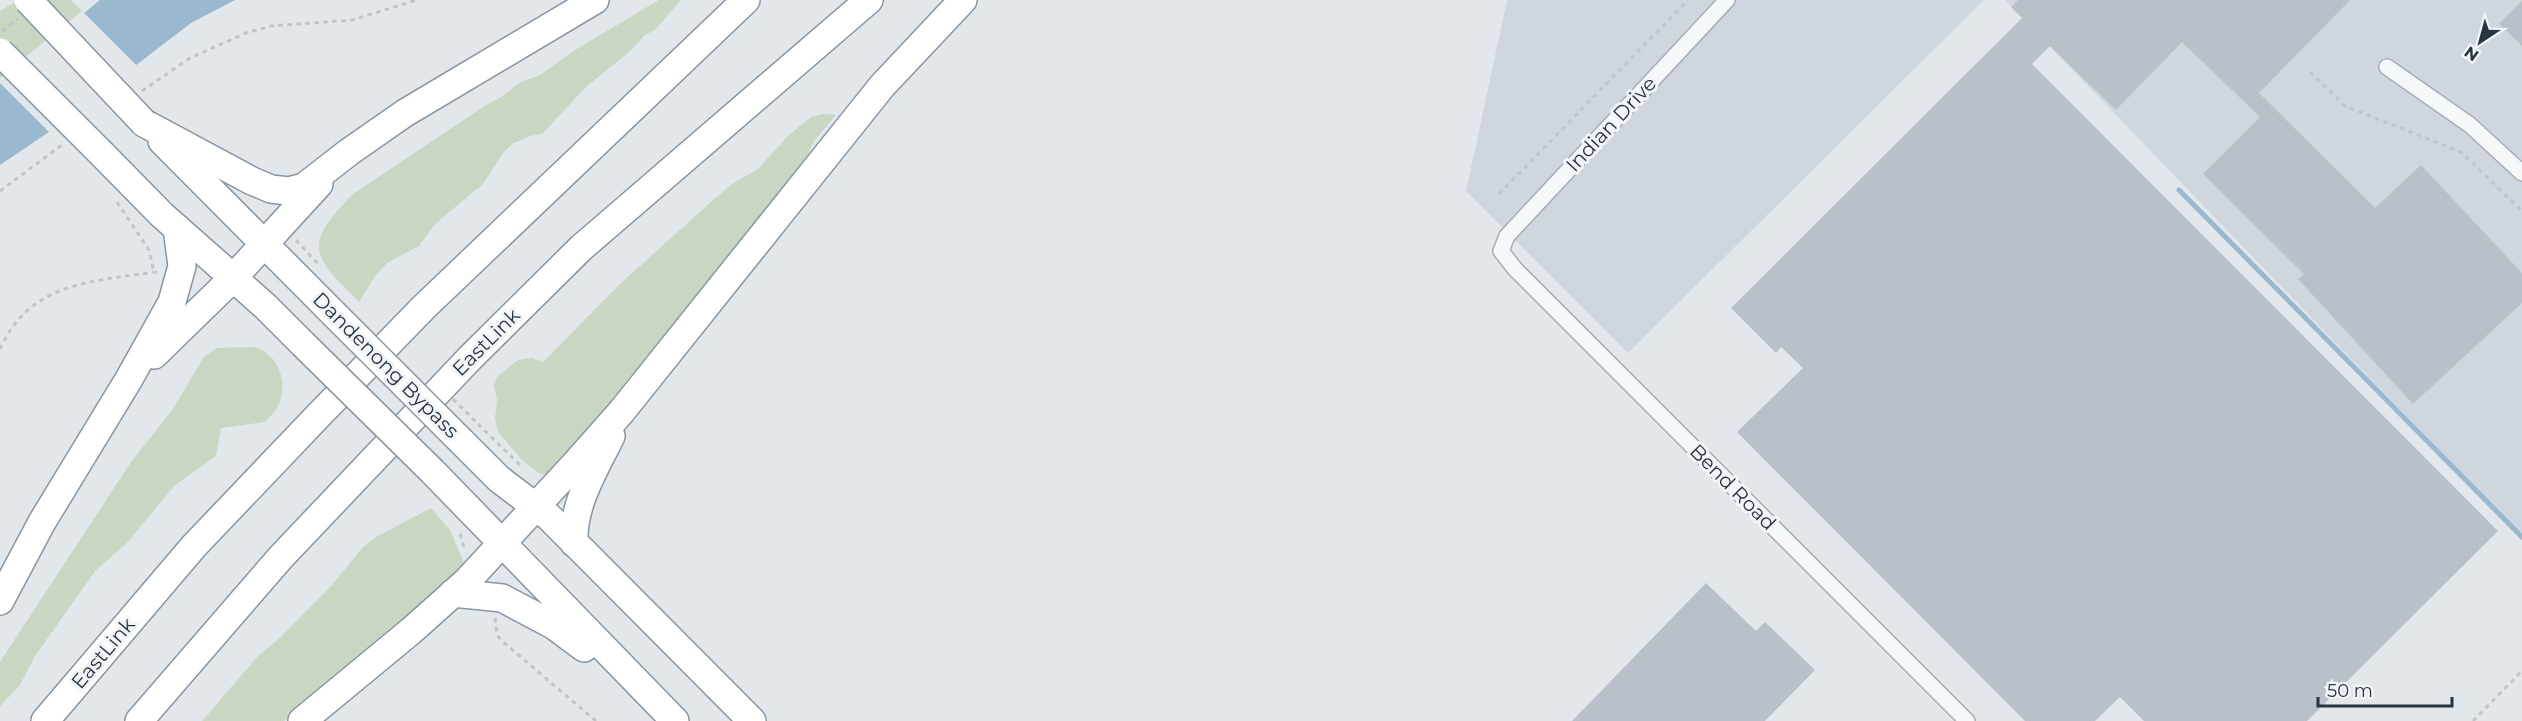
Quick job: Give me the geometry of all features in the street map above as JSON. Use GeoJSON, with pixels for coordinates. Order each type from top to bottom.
{"type":"FeatureCollection","features":[{"type":"Feature","properties":{"kind":"highway","name":"Dandenong Bypass"},"geometry":{"type":"LineString","coordinates":[[28,0],[144,123],[333,313],[470,432],[499,479],[549,517],[752,721]]}},
{"type":"Feature","properties":{"kind":"highway"},"geometry":{"type":"LineString","coordinates":[[144,123],[271,189],[288,191],[304,187],[405,113],[595,0]]}},
{"type":"Feature","properties":{"kind":"highway","name":"EastLink"},"geometry":{"type":"LineString","coordinates":[[45,721],[194,546],[424,306],[746,0]]}},
{"type":"Feature","properties":{"kind":"highway","name":"EastLink"},"geometry":{"type":"LineString","coordinates":[[139,721],[281,557],[463,366],[581,248],[869,0]]}},
{"type":"Feature","properties":{"kind":"highway"},"geometry":{"type":"LineString","coordinates":[[302,721],[453,593],[502,543],[622,411],[877,92],[963,0]]}},
{"type":"Feature","properties":{"kind":"highway"},"geometry":{"type":"LineString","coordinates":[[0,52],[177,228],[265,306],[432,471],[675,721]]}},
{"type":"Feature","properties":{"kind":"highway"},"geometry":{"type":"LineString","coordinates":[[129,379],[233,278],[302,202],[369,139]]}},
{"type":"Feature","properties":{"kind":"highway"},"geometry":{"type":"LineString","coordinates":[[0,601],[42,522],[165,318],[176,292],[182,255],[177,228]]}},
{"type":"Feature","properties":{"kind":"highway"},"geometry":{"type":"LineString","coordinates":[[574,543],[574,523],[578,508],[622,411]]}},
{"type":"Feature","properties":{"kind":"highway"},"geometry":{"type":"LineString","coordinates":[[453,593],[502,598],[546,621],[576,641],[667,721]]}},
{"type":"Feature","properties":{"kind":"street","name":"Indian Drive"},"geometry":{"type":"LineString","coordinates":[[1502,251],[1507,236],[1727,0]]}},
{"type":"Feature","properties":{"kind":"street"},"geometry":{"type":"LineString","coordinates":[[2387,67],[2470,125],[2522,173]]}},
{"type":"Feature","properties":{"kind":"street","name":"Bend Road"},"geometry":{"type":"LineString","coordinates":[[1502,251],[1515,269],[1967,721]]}},
{"type":"Feature","properties":{"kind":"path"},"geometry":{"type":"LineString","coordinates":[[134,96],[190,58],[246,33],[271,26],[352,20],[372,16],[417,0]]}},
{"type":"Feature","properties":{"kind":"path"},"geometry":{"type":"LineString","coordinates":[[1498,194],[1688,0]]}},
{"type":"Feature","properties":{"kind":"path"},"geometry":{"type":"LineString","coordinates":[[2310,72],[2345,106],[2461,152],[2522,211]]}},
{"type":"Feature","properties":{"kind":"path"},"geometry":{"type":"LineString","coordinates":[[0,192],[66,142]]}},
{"type":"Feature","properties":{"kind":"path"},"geometry":{"type":"LineString","coordinates":[[0,349],[22,315],[52,293],[84,283],[154,272]]}},
{"type":"Feature","properties":{"kind":"path"},"geometry":{"type":"LineString","coordinates":[[470,432],[524,469]]}},
{"type":"Feature","properties":{"kind":"path"},"geometry":{"type":"LineString","coordinates":[[2474,721],[2522,671]]}},
{"type":"Feature","properties":{"kind":"shaded area"},"geometry":{"type":"Polygon","coordinates":[[[1507,0],[1984,0],[1628,353],[1466,191],[1507,0]]]}},
{"type":"Feature","properties":{"kind":"shaded area"},"geometry":{"type":"Polygon","coordinates":[[[2005,0],[2522,0],[2522,536],[2005,0]]]}},
{"type":"Feature","properties":{"kind":"green space"},"geometry":{"type":"Polygon","coordinates":[[[19,0],[71,0],[84,13],[0,82],[0,11],[19,0]]]}},
{"type":"Feature","properties":{"kind":"green space"},"geometry":{"type":"Polygon","coordinates":[[[659,0],[681,0],[655,30],[645,35],[628,53],[587,86],[542,134],[530,136],[512,144],[503,153],[483,184],[435,224],[419,246],[387,263],[376,275],[359,302],[331,273],[319,250],[320,239],[326,226],[353,194],[503,96],[519,83],[540,75],[575,50],[659,0]]]}},
{"type":"Feature","properties":{"kind":"green space"},"geometry":{"type":"Polygon","coordinates":[[[824,114],[836,115],[813,142],[808,154],[658,356],[630,376],[600,418],[552,475],[540,474],[523,461],[498,432],[495,419],[497,400],[494,386],[497,377],[518,360],[532,358],[543,362],[622,282],[711,202],[732,184],[758,169],[789,135],[811,117],[824,114]]]}},
{"type":"Feature","properties":{"kind":"green space"},"geometry":{"type":"Polygon","coordinates":[[[255,347],[270,356],[279,369],[282,393],[275,410],[266,422],[221,428],[216,456],[175,485],[126,544],[96,570],[35,656],[20,685],[0,706],[0,662],[131,462],[173,409],[204,357],[217,348],[255,347]]]}},
{"type":"Feature","properties":{"kind":"green space"},"geometry":{"type":"Polygon","coordinates":[[[431,508],[450,530],[464,563],[460,573],[284,721],[202,721],[259,655],[281,637],[331,586],[363,547],[376,537],[431,508]]]}},
{"type":"Feature","properties":{"kind":"water"},"geometry":{"type":"Polygon","coordinates":[[[100,0],[235,0],[191,23],[46,134],[0,165],[0,82],[100,0]]]}},
{"type":"Feature","properties":{"kind":"pier"},"geometry":{"type":"Polygon","coordinates":[[[82,11],[138,67],[51,134],[0,83],[0,78],[82,11]]]}},
{"type":"Feature","properties":{"kind":"building"},"geometry":{"type":"Polygon","coordinates":[[[2018,0],[2350,0],[2259,93],[2375,208],[2421,165],[2522,273],[2522,303],[2413,404],[2298,279],[2304,274],[2203,174],[2260,117],[2182,42],[2116,110],[2050,46],[2032,64],[2498,531],[2307,721],[2144,721],[2120,697],[2095,721],[2025,721],[1737,432],[1803,368],[1781,347],[1776,353],[1731,308],[2022,18],[2011,7],[2018,0]]]}},
{"type":"Feature","properties":{"kind":"building"},"geometry":{"type":"Polygon","coordinates":[[[2522,1],[2522,46],[2499,24],[2522,1]]]}},
{"type":"Feature","properties":{"kind":"building"},"geometry":{"type":"Polygon","coordinates":[[[1706,583],[1756,631],[1765,622],[1815,670],[1765,721],[1572,721],[1706,583]]]}},
{"type":"Feature","properties":{"kind":"waterway"},"geometry":{"type":"LineString","coordinates":[[2179,190],[2522,537]]}}]}
